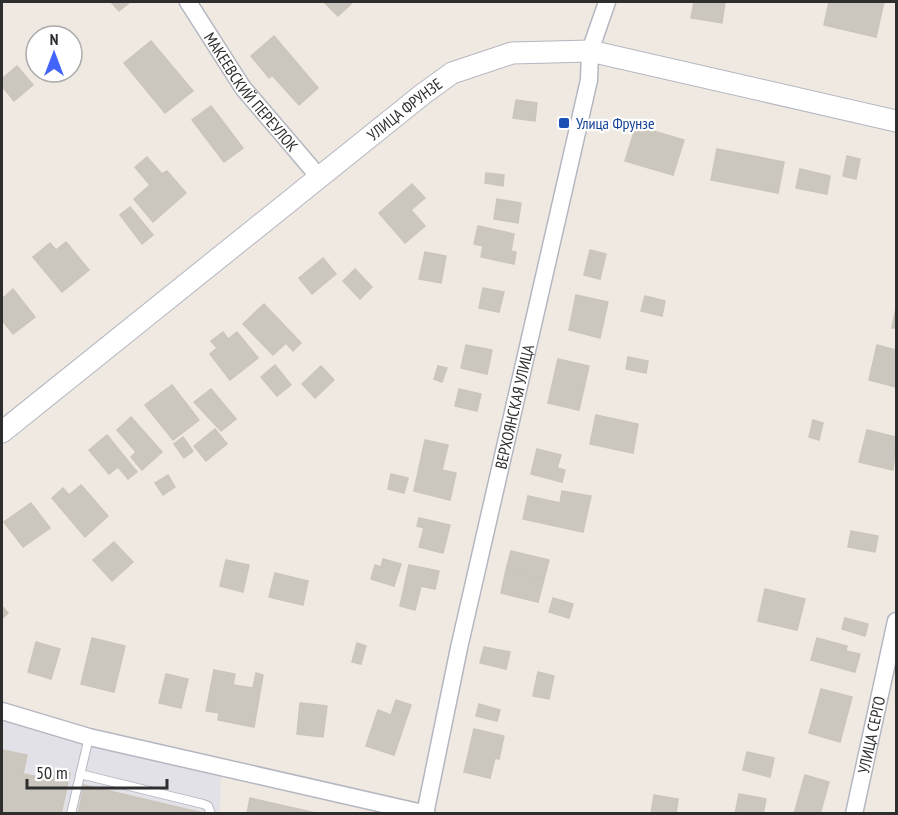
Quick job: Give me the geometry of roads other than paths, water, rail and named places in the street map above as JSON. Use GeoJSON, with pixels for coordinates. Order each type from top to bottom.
{"type":"FeatureCollection","features":[{"type":"Feature","properties":{"kind":"street","name":"МАКЕЕВСКИЙ ПЕРЕУЛОК"},"geometry":{"type":"LineString","coordinates":[[188,2],[243,88],[319,177]]}},
{"type":"Feature","properties":{"kind":"street","name":"ВЕРХОЯНСКАЯ УЛИЦА"},"geometry":{"type":"LineString","coordinates":[[426,813],[462,636],[589,80],[590,51],[607,2]]}},
{"type":"Feature","properties":{"kind":"street","name":"УЛИЦА ФРУНЗЕ"},"geometry":{"type":"LineString","coordinates":[[2,432],[423,94],[452,74],[512,53],[590,51],[897,121]]}},
{"type":"Feature","properties":{"kind":"street","name":"УЛИЦА СЕРГО"},"geometry":{"type":"LineString","coordinates":[[854,813],[897,621]]}},
{"type":"Feature","properties":{"kind":"street"},"geometry":{"type":"LineString","coordinates":[[2,711],[89,737],[426,813]]}},
{"type":"Feature","properties":{"kind":"lane"},"geometry":{"type":"LineString","coordinates":[[71,813],[89,737]]}},
{"type":"Feature","properties":{"kind":"lane"},"geometry":{"type":"LineString","coordinates":[[80,774],[203,804],[208,806],[211,813]]}},
{"type":"Feature","properties":{"kind":"place","name":"Улица Фрунзе"},"geometry":{"type":"Point","coordinates":[564,123]}}]}
